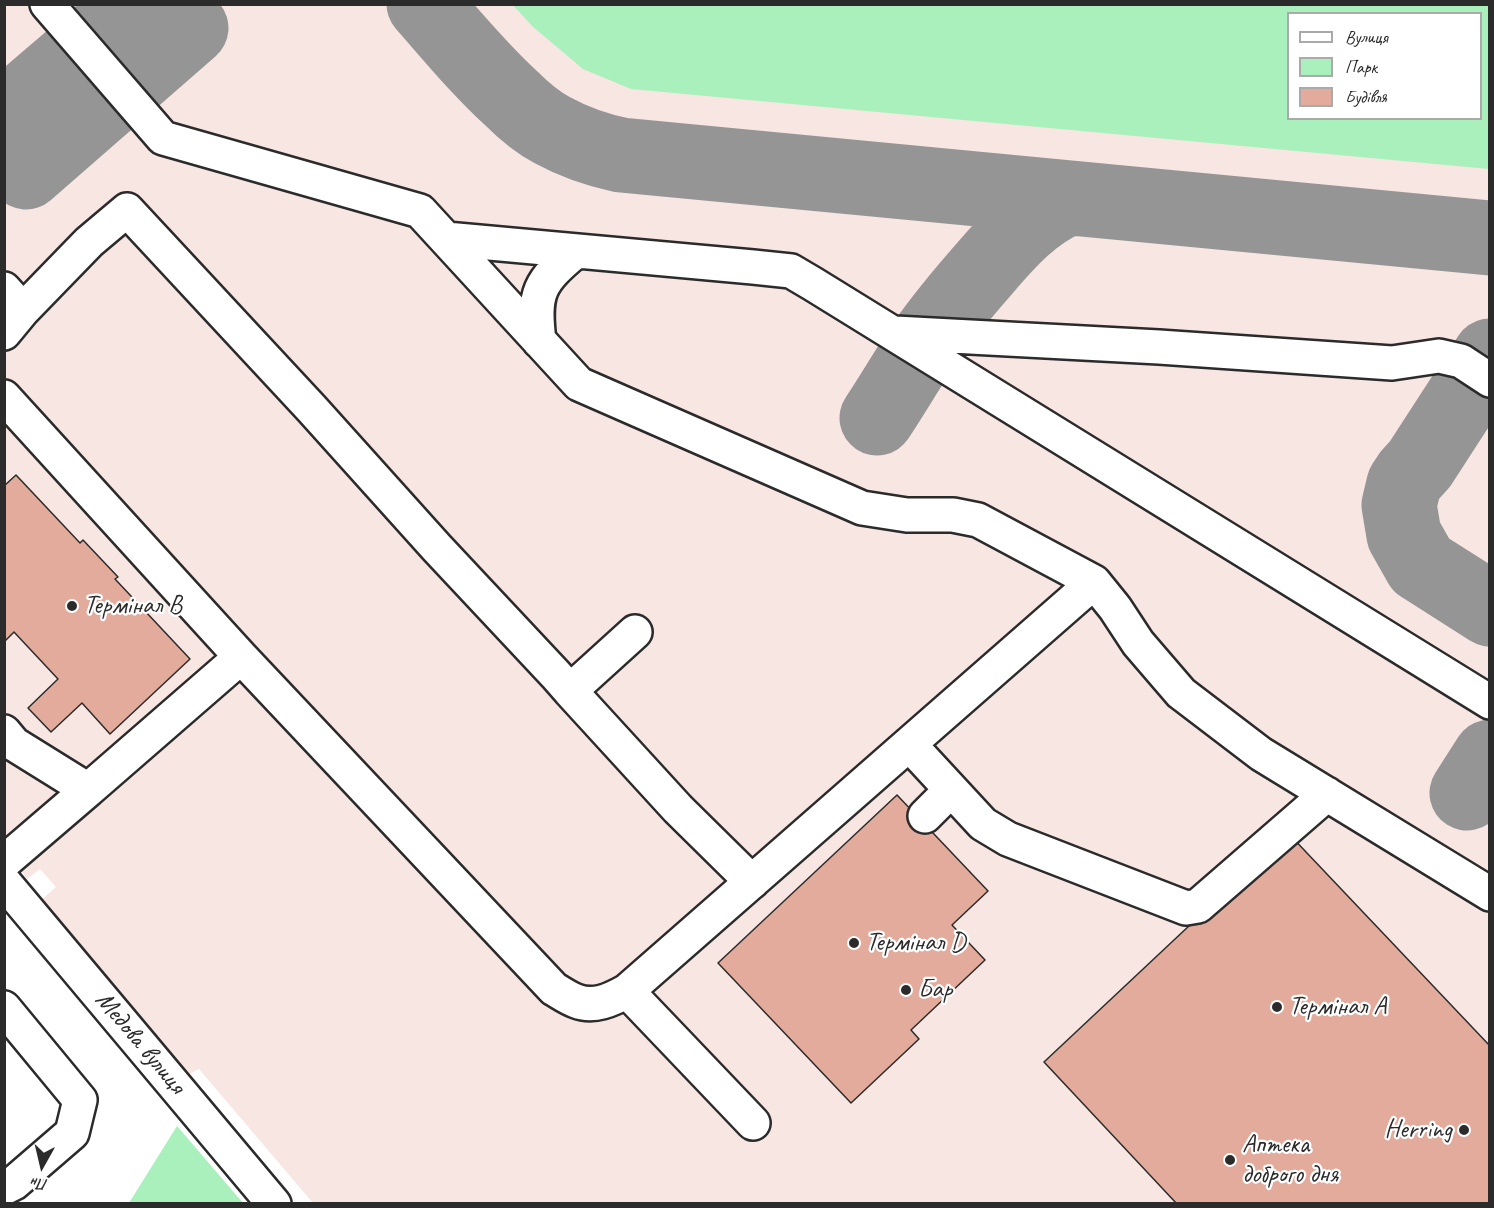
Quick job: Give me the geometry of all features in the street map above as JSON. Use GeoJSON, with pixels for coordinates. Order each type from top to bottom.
{"type":"FeatureCollection","features":[{"type":"Feature","properties":{"kind":"street"},"geometry":{"type":"LineString","coordinates":[[47,4],[163,138],[420,211],[579,384],[862,508],[907,515],[953,515],[978,520],[1094,582],[1115,608],[1138,643],[1181,693],[1261,754],[1490,894]]}},
{"type":"Feature","properties":{"kind":"street"},"geometry":{"type":"LineString","coordinates":[[11,310],[127,210],[678,809],[752,882]]}},
{"type":"Feature","properties":{"kind":"street"},"geometry":{"type":"LineString","coordinates":[[446,239],[791,272],[1490,702]]}},
{"type":"Feature","properties":{"kind":"street"},"geometry":{"type":"LineString","coordinates":[[539,340],[537,315],[540,291],[547,277],[576,250]]}},
{"type":"Feature","properties":{"kind":"street"},"geometry":{"type":"LineString","coordinates":[[893,333],[1159,347],[1392,363],[1439,356],[1461,362],[1490,380]]}},
{"type":"Feature","properties":{"kind":"street"},"geometry":{"type":"LineString","coordinates":[[4,397],[241,657],[554,988],[577,1002],[595,1004],[610,1000],[627,991],[1094,582]]}},
{"type":"Feature","properties":{"kind":"street"},"geometry":{"type":"LineString","coordinates":[[570,691],[635,632]]}},
{"type":"Feature","properties":{"kind":"street"},"geometry":{"type":"LineString","coordinates":[[4,862],[241,657]]}},
{"type":"Feature","properties":{"kind":"street"},"geometry":{"type":"LineString","coordinates":[[4,732],[14,744],[88,790]]}},
{"type":"Feature","properties":{"kind":"street"},"geometry":{"type":"LineString","coordinates":[[909,744],[983,824],[1008,839],[1186,908],[1198,906],[1327,794]]}},
{"type":"Feature","properties":{"kind":"street"},"geometry":{"type":"LineString","coordinates":[[925,816],[951,790]]}},
{"type":"Feature","properties":{"kind":"street","name":"Медова вулиця"},"geometry":{"type":"LineString","coordinates":[[4,882],[274,1203]]}},
{"type":"Feature","properties":{"kind":"street"},"geometry":{"type":"LineString","coordinates":[[627,991],[753,1123]]}},
{"type":"Feature","properties":{"kind":"street"},"geometry":{"type":"LineString","coordinates":[[4,1008],[80,1100],[72,1133],[14,1183],[4,1188]]}},
{"type":"Feature","properties":{"kind":"shaded area"},"geometry":{"type":"Polygon","coordinates":[[[5,5],[1489,5],[1489,1203],[313,1203],[199,1069],[186,1076],[40,901],[56,887],[40,869],[27,879],[5,849],[5,5]]]}},
{"type":"Feature","properties":{"kind":"green space"},"geometry":{"type":"Polygon","coordinates":[[[513,5],[1489,5],[1489,169],[631,89],[583,69],[532,26],[513,5]]]}},
{"type":"Feature","properties":{"kind":"green space"},"geometry":{"type":"Polygon","coordinates":[[[177,1126],[243,1203],[129,1203],[177,1126]]]}},
{"type":"Feature","properties":{"kind":"building","name":"Термінал B"},"geometry":{"type":"Polygon","coordinates":[[[16,475],[80,543],[83,540],[118,577],[115,579],[190,659],[110,734],[82,703],[51,732],[28,708],[58,679],[14,632],[4,642],[4,486],[16,475]]]}},
{"type":"Feature","properties":{"kind":"building","name":"Термінал D"},"geometry":{"type":"Polygon","coordinates":[[[897,795],[988,891],[952,925],[985,960],[911,1030],[919,1039],[851,1103],[718,963],[897,795]]]}},
{"type":"Feature","properties":{"kind":"building","name":"Термінал А"},"geometry":{"type":"Polygon","coordinates":[[[1288,833],[1490,1046],[1490,1204],[1177,1204],[1044,1062],[1288,833]]]}},
{"type":"Feature","properties":{"kind":"taxiway"},"geometry":{"type":"LineString","coordinates":[[4,117],[136,4]]}},
{"type":"Feature","properties":{"kind":"taxiway"},"geometry":{"type":"LineString","coordinates":[[26,172],[191,28],[171,4]]}},
{"type":"Feature","properties":{"kind":"taxiway"},"geometry":{"type":"LineString","coordinates":[[424,4],[489,77],[531,116],[546,127],[569,138],[621,155],[1490,238]]}},
{"type":"Feature","properties":{"kind":"taxiway"},"geometry":{"type":"LineString","coordinates":[[877,418],[931,334],[994,258],[1034,219],[1069,198]]}},
{"type":"Feature","properties":{"kind":"taxiway"},"geometry":{"type":"LineString","coordinates":[[1490,356],[1420,464],[1404,484],[1399,505],[1404,535],[1421,565],[1490,609]]}},
{"type":"Feature","properties":{"kind":"taxiway"},"geometry":{"type":"LineString","coordinates":[[1467,793],[1490,757]]}},
{"type":"Feature","properties":{"kind":"place","name":"Термінал B"},"geometry":{"type":"Point","coordinates":[72,606]}},
{"type":"Feature","properties":{"kind":"place","name":"Термінал D"},"geometry":{"type":"Point","coordinates":[854,943]}},
{"type":"Feature","properties":{"kind":"place","name":"Бар"},"geometry":{"type":"Point","coordinates":[906,990]}},
{"type":"Feature","properties":{"kind":"place","name":"Термінал А"},"geometry":{"type":"Point","coordinates":[1277,1007]}},
{"type":"Feature","properties":{"kind":"place","name":"Herring"},"geometry":{"type":"Point","coordinates":[1464,1130]}},
{"type":"Feature","properties":{"kind":"place","name":"Аптека доброго дня"},"geometry":{"type":"Point","coordinates":[1230,1160]}}]}
